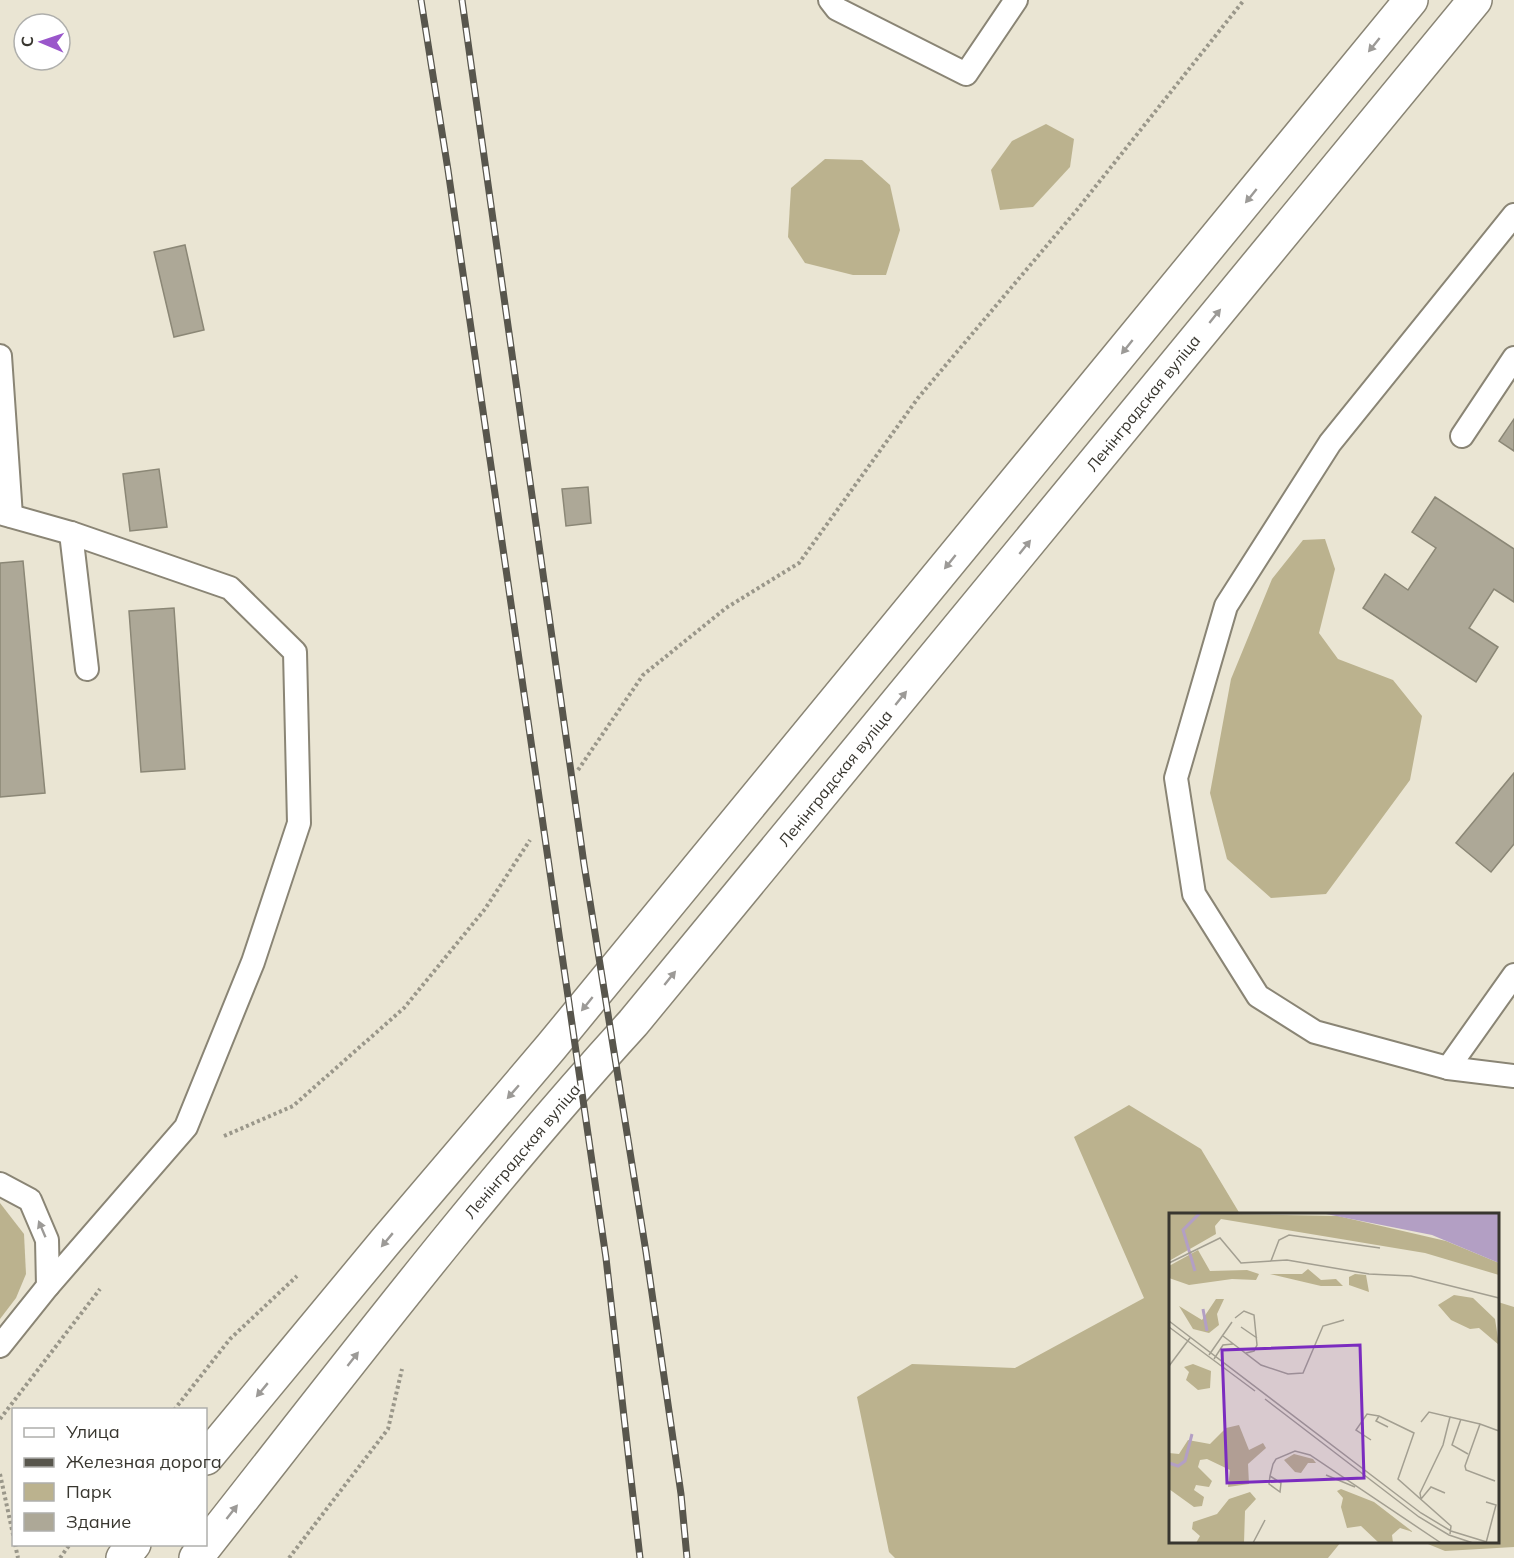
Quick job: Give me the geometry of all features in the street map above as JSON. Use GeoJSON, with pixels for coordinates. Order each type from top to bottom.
{"type":"FeatureCollection","features":[{"type":"Feature","properties":{"kind":"main road"},"geometry":{"type":"LineString","coordinates":[[207,1457],[551,1047],[1412,0]]}},
{"type":"Feature","properties":{"kind":"main road","name":"Ленінградская вуліца"},"geometry":{"type":"LineString","coordinates":[[207,1544],[403,1296],[560,1103],[640,1014],[1475,0]]}},
{"type":"Feature","properties":{"kind":"main road"},"geometry":{"type":"LineString","coordinates":[[123,1558],[133,1546]]}},
{"type":"Feature","properties":{"kind":"main road","name":"Ленінградская вуліца"},"geometry":{"type":"LineString","coordinates":[[196,1558],[205,1546]]}},
{"type":"Feature","properties":{"kind":"lane"},"geometry":{"type":"LineString","coordinates":[[830,0],[837,9],[966,74],[1016,0]]}},
{"type":"Feature","properties":{"kind":"lane"},"geometry":{"type":"LineString","coordinates":[[1514,215],[1330,443],[1226,606],[1176,778],[1194,894],[1257,996],[1314,1032],[1448,1068],[1514,1076]]}},
{"type":"Feature","properties":{"kind":"lane"},"geometry":{"type":"LineString","coordinates":[[0,356],[6,514],[71,533],[230,588],[295,652],[299,823],[253,962],[186,1127],[48,1286],[0,1346]]}},
{"type":"Feature","properties":{"kind":"lane"},"geometry":{"type":"LineString","coordinates":[[1462,436],[1514,358]]}},
{"type":"Feature","properties":{"kind":"lane"},"geometry":{"type":"LineString","coordinates":[[71,533],[87,669]]}},
{"type":"Feature","properties":{"kind":"lane"},"geometry":{"type":"LineString","coordinates":[[1448,1068],[1514,975]]}},
{"type":"Feature","properties":{"kind":"lane"},"geometry":{"type":"LineString","coordinates":[[0,1184],[30,1200],[47,1240],[48,1286]]}},
{"type":"Feature","properties":{"kind":"path"},"geometry":{"type":"LineString","coordinates":[[579,770],[644,675],[726,608],[799,563],[918,398],[1076,211],[1244,0]]}},
{"type":"Feature","properties":{"kind":"path"},"geometry":{"type":"LineString","coordinates":[[217,1138],[293,1106],[405,1008],[484,909],[530,840]]}},
{"type":"Feature","properties":{"kind":"path"},"geometry":{"type":"LineString","coordinates":[[0,1419],[106,1280]]}},
{"type":"Feature","properties":{"kind":"path"},"geometry":{"type":"LineString","coordinates":[[0,1474],[12,1530]]}},
{"type":"Feature","properties":{"kind":"path"},"geometry":{"type":"LineString","coordinates":[[60,1558],[69,1546]]}},
{"type":"Feature","properties":{"kind":"green space"},"geometry":{"type":"Polygon","coordinates":[[[1046,124],[1074,139],[1070,167],[1033,207],[1000,210],[991,170],[1012,141],[1046,124]]]}},
{"type":"Feature","properties":{"kind":"green space"},"geometry":{"type":"Polygon","coordinates":[[[825,159],[862,160],[890,185],[900,230],[886,275],[853,275],[805,263],[788,237],[791,188],[825,159]]]}},
{"type":"Feature","properties":{"kind":"green space"},"geometry":{"type":"Polygon","coordinates":[[[1325,539],[1335,569],[1319,633],[1338,659],[1393,680],[1422,716],[1410,780],[1326,894],[1271,898],[1227,859],[1210,793],[1231,679],[1272,579],[1303,540],[1325,539]]]}},
{"type":"Feature","properties":{"kind":"green space"},"geometry":{"type":"Polygon","coordinates":[[[1129,1105],[1201,1149],[1239,1213],[1169,1213],[1169,1543],[1340,1543],[1328,1558],[895,1558],[889,1552],[857,1397],[912,1364],[1015,1368],[1144,1298],[1074,1137],[1129,1105]]]}},
{"type":"Feature","properties":{"kind":"green space"},"geometry":{"type":"Polygon","coordinates":[[[0,1203],[24,1234],[26,1274],[16,1298],[0,1319],[0,1203]]]}},
{"type":"Feature","properties":{"kind":"green space"},"geometry":{"type":"Polygon","coordinates":[[[1499,1302],[1514,1307],[1514,1547],[1445,1551],[1425,1543],[1499,1543],[1499,1302]]]}},
{"type":"Feature","properties":{"kind":"building"},"geometry":{"type":"Polygon","coordinates":[[[185,245],[204,330],[174,337],[154,252],[185,245]]]}},
{"type":"Feature","properties":{"kind":"building"},"geometry":{"type":"Polygon","coordinates":[[[1514,419],[1514,451],[1499,441],[1514,419]]]}},
{"type":"Feature","properties":{"kind":"building"},"geometry":{"type":"Polygon","coordinates":[[[159,469],[167,527],[130,531],[123,474],[159,469]]]}},
{"type":"Feature","properties":{"kind":"building"},"geometry":{"type":"Polygon","coordinates":[[[588,487],[591,523],[566,526],[562,489],[588,487]]]}},
{"type":"Feature","properties":{"kind":"building"},"geometry":{"type":"Polygon","coordinates":[[[1435,497],[1514,549],[1514,602],[1494,589],[1469,628],[1498,647],[1476,682],[1363,608],[1385,574],[1408,590],[1436,548],[1412,532],[1435,497]]]}},
{"type":"Feature","properties":{"kind":"building"},"geometry":{"type":"Polygon","coordinates":[[[23,561],[45,793],[0,797],[0,563],[23,561]]]}},
{"type":"Feature","properties":{"kind":"building"},"geometry":{"type":"Polygon","coordinates":[[[174,608],[185,769],[141,772],[129,611],[174,608]]]}},
{"type":"Feature","properties":{"kind":"building"},"geometry":{"type":"Polygon","coordinates":[[[1514,773],[1514,844],[1491,872],[1456,843],[1514,773]]]}},
{"type":"Feature","properties":{"kind":"railway"},"geometry":{"type":"LineString","coordinates":[[421,0],[448,170],[606,1258],[640,1558]]}},
{"type":"Feature","properties":{"kind":"railway"},"geometry":{"type":"LineString","coordinates":[[462,0],[584,864],[646,1252],[681,1494],[687,1558]]}}]}
